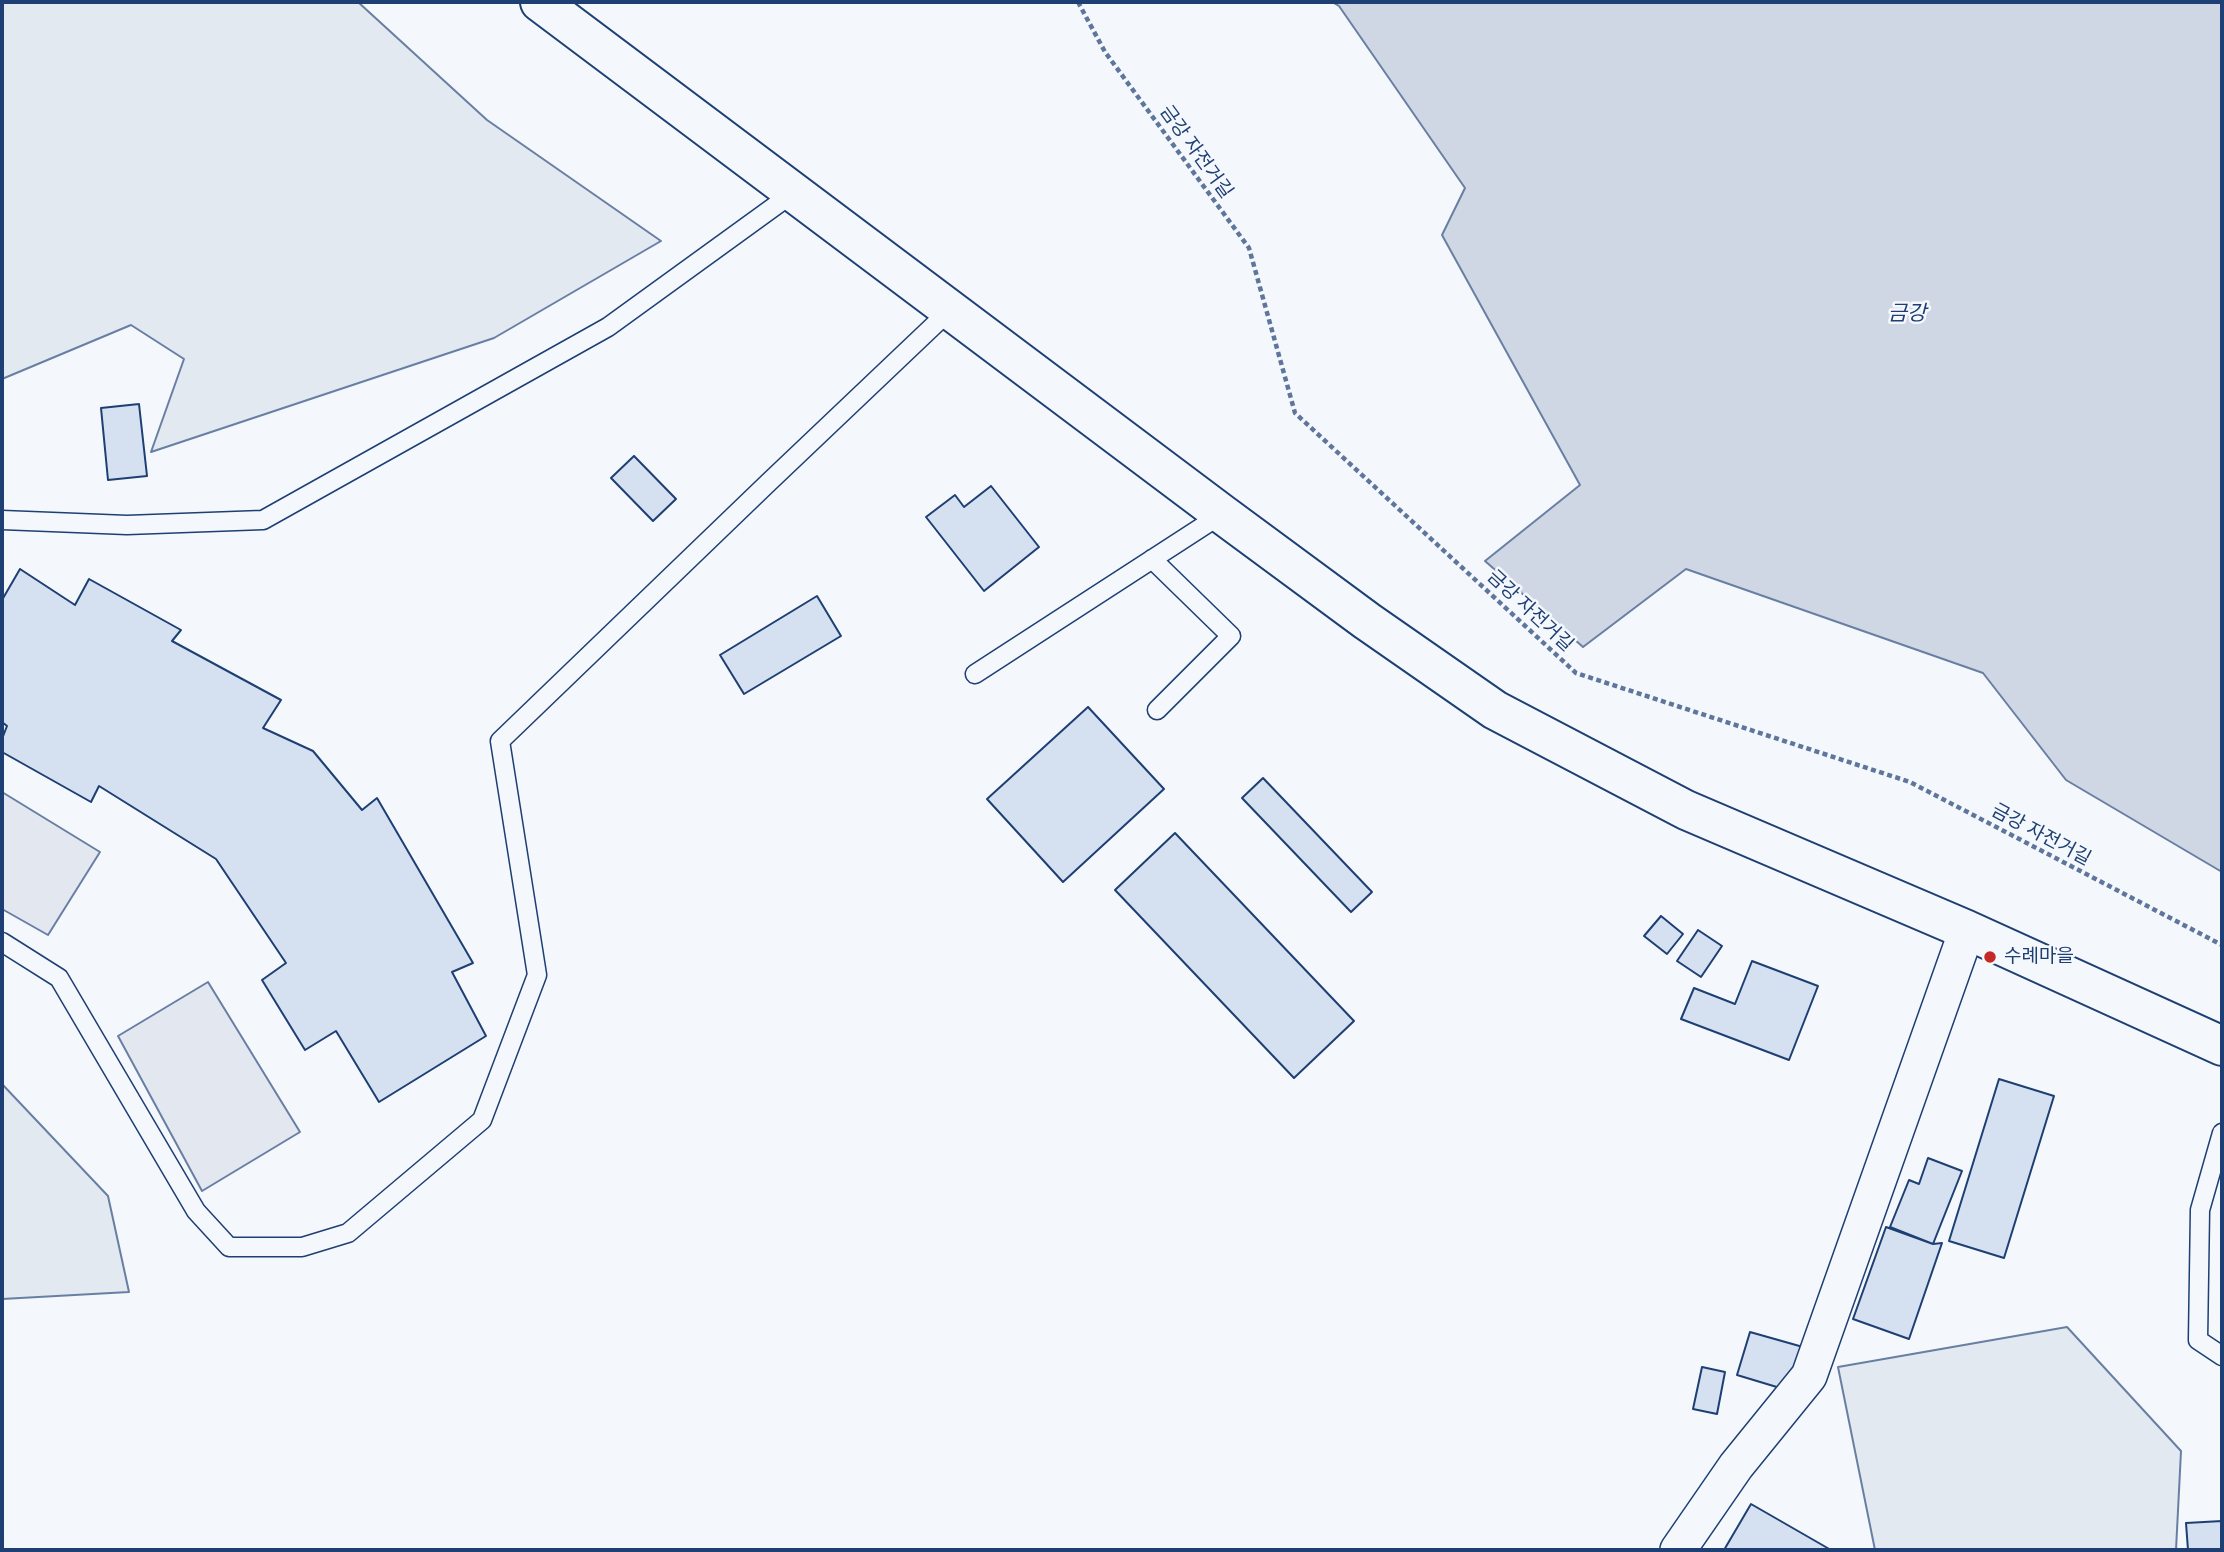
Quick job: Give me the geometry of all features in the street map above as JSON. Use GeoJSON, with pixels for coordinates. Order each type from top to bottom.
{"type":"FeatureCollection","features":[{"type":"Feature","properties":{"kind":"street"},"geometry":{"type":"LineString","coordinates":[[540,2],[949,312],[1367,621],[1494,710],[1686,810],[1967,930],[2222,1046]]}},
{"type":"Feature","properties":{"kind":"street"},"geometry":{"type":"LineString","coordinates":[[1678,1550],[1736,1465],[1809,1376],[1967,930]]}},
{"type":"Feature","properties":{"kind":"lane"},"geometry":{"type":"LineString","coordinates":[[2,520],[127,525],[263,520],[608,327],[793,193]]}},
{"type":"Feature","properties":{"kind":"lane"},"geometry":{"type":"LineString","coordinates":[[2,942],[59,978],[196,1211],[229,1247],[302,1247],[348,1233],[482,1120],[537,975],[500,741],[949,312]]}},
{"type":"Feature","properties":{"kind":"lane"},"geometry":{"type":"LineString","coordinates":[[975,674],[1222,514]]}},
{"type":"Feature","properties":{"kind":"lane"},"geometry":{"type":"LineString","coordinates":[[1152,559],[1231,636],[1157,710]]}},
{"type":"Feature","properties":{"kind":"lane"},"geometry":{"type":"LineString","coordinates":[[2222,1133],[2200,1210],[2198,1340],[2222,1356]]}},
{"type":"Feature","properties":{"kind":"path","name":"금강 자전거길"},"geometry":{"type":"LineString","coordinates":[[1078,2],[1105,52],[1249,248],[1295,413],[1576,673],[1910,782],[2222,945]]}},
{"type":"Feature","properties":{"kind":"shaded area"},"geometry":{"type":"Polygon","coordinates":[[[2,2],[358,2],[487,120],[661,241],[494,338],[151,452],[184,359],[131,325],[2,379],[2,2]]]}},
{"type":"Feature","properties":{"kind":"shaded area"},"geometry":{"type":"Polygon","coordinates":[[[2,792],[100,852],[48,935],[2,909],[2,792]]]}},
{"type":"Feature","properties":{"kind":"shaded area"},"geometry":{"type":"Polygon","coordinates":[[[208,982],[300,1132],[202,1191],[118,1036],[208,982]]]}},
{"type":"Feature","properties":{"kind":"shaded area"},"geometry":{"type":"Polygon","coordinates":[[[2,1084],[108,1196],[129,1292],[2,1299],[2,1084]]]}},
{"type":"Feature","properties":{"kind":"shaded area"},"geometry":{"type":"Polygon","coordinates":[[[2067,1327],[2181,1451],[2176,1550],[1875,1550],[1838,1367],[2067,1327]]]}},
{"type":"Feature","properties":{"kind":"water","name":"금강"},"geometry":{"type":"Polygon","coordinates":[[[1332,2],[2222,2],[2222,872],[2066,780],[1983,673],[1686,569],[1583,647],[1485,561],[1580,485],[1442,235],[1465,188],[1339,6],[1332,2]]]}},
{"type":"Feature","properties":{"kind":"building"},"geometry":{"type":"Polygon","coordinates":[[[139,404],[147,476],[108,480],[101,408],[139,404]]]}},
{"type":"Feature","properties":{"kind":"building"},"geometry":{"type":"Polygon","coordinates":[[[634,456],[676,499],[653,521],[611,478],[634,456]]]}},
{"type":"Feature","properties":{"kind":"building"},"geometry":{"type":"Polygon","coordinates":[[[991,486],[1039,547],[984,591],[926,517],[955,495],[964,507],[991,486]]]}},
{"type":"Feature","properties":{"kind":"building"},"geometry":{"type":"Polygon","coordinates":[[[20,569],[75,605],[89,579],[181,630],[172,641],[281,700],[263,728],[313,751],[362,810],[377,798],[473,963],[452,972],[486,1036],[379,1102],[336,1031],[305,1050],[262,980],[286,963],[216,859],[99,786],[91,802],[2,752],[2,739],[7,726],[2,722],[2,600],[20,569]]]}},
{"type":"Feature","properties":{"kind":"building"},"geometry":{"type":"Polygon","coordinates":[[[817,596],[841,636],[744,694],[720,655],[817,596]]]}},
{"type":"Feature","properties":{"kind":"building"},"geometry":{"type":"Polygon","coordinates":[[[1088,707],[1164,789],[1063,882],[987,799],[1088,707]]]}},
{"type":"Feature","properties":{"kind":"building"},"geometry":{"type":"Polygon","coordinates":[[[1263,778],[1372,892],[1351,912],[1242,798],[1263,778]]]}},
{"type":"Feature","properties":{"kind":"building"},"geometry":{"type":"Polygon","coordinates":[[[1175,833],[1354,1021],[1294,1078],[1115,890],[1175,833]]]}},
{"type":"Feature","properties":{"kind":"building"},"geometry":{"type":"Polygon","coordinates":[[[1661,916],[1683,934],[1667,954],[1644,936],[1661,916]]]}},
{"type":"Feature","properties":{"kind":"building"},"geometry":{"type":"Polygon","coordinates":[[[1698,930],[1722,946],[1701,977],[1677,961],[1698,930]]]}},
{"type":"Feature","properties":{"kind":"building"},"geometry":{"type":"Polygon","coordinates":[[[1752,961],[1818,986],[1789,1060],[1681,1019],[1694,988],[1735,1004],[1752,961]]]}},
{"type":"Feature","properties":{"kind":"building"},"geometry":{"type":"Polygon","coordinates":[[[1999,1079],[2054,1096],[2004,1258],[1949,1241],[1999,1079]]]}},
{"type":"Feature","properties":{"kind":"building"},"geometry":{"type":"Polygon","coordinates":[[[1928,1158],[1962,1171],[1933,1244],[1890,1227],[1909,1180],[1919,1184],[1928,1158]]]}},
{"type":"Feature","properties":{"kind":"building"},"geometry":{"type":"Polygon","coordinates":[[[1886,1227],[1933,1244],[1942,1243],[1909,1339],[1853,1319],[1886,1227]]]}},
{"type":"Feature","properties":{"kind":"building"},"geometry":{"type":"Polygon","coordinates":[[[1750,1332],[1803,1347],[1790,1391],[1737,1375],[1750,1332]]]}},
{"type":"Feature","properties":{"kind":"building"},"geometry":{"type":"Polygon","coordinates":[[[1702,1367],[1725,1372],[1717,1414],[1693,1409],[1702,1367]]]}},
{"type":"Feature","properties":{"kind":"building"},"geometry":{"type":"Polygon","coordinates":[[[1751,1504],[1831,1550],[1724,1550],[1751,1504]]]}},
{"type":"Feature","properties":{"kind":"building"},"geometry":{"type":"Polygon","coordinates":[[[2222,1521],[2222,1550],[2188,1550],[2186,1523],[2222,1521]]]}},
{"type":"Feature","properties":{"kind":"place","name":"수례마을"},"geometry":{"type":"Point","coordinates":[1990,957]}}]}
